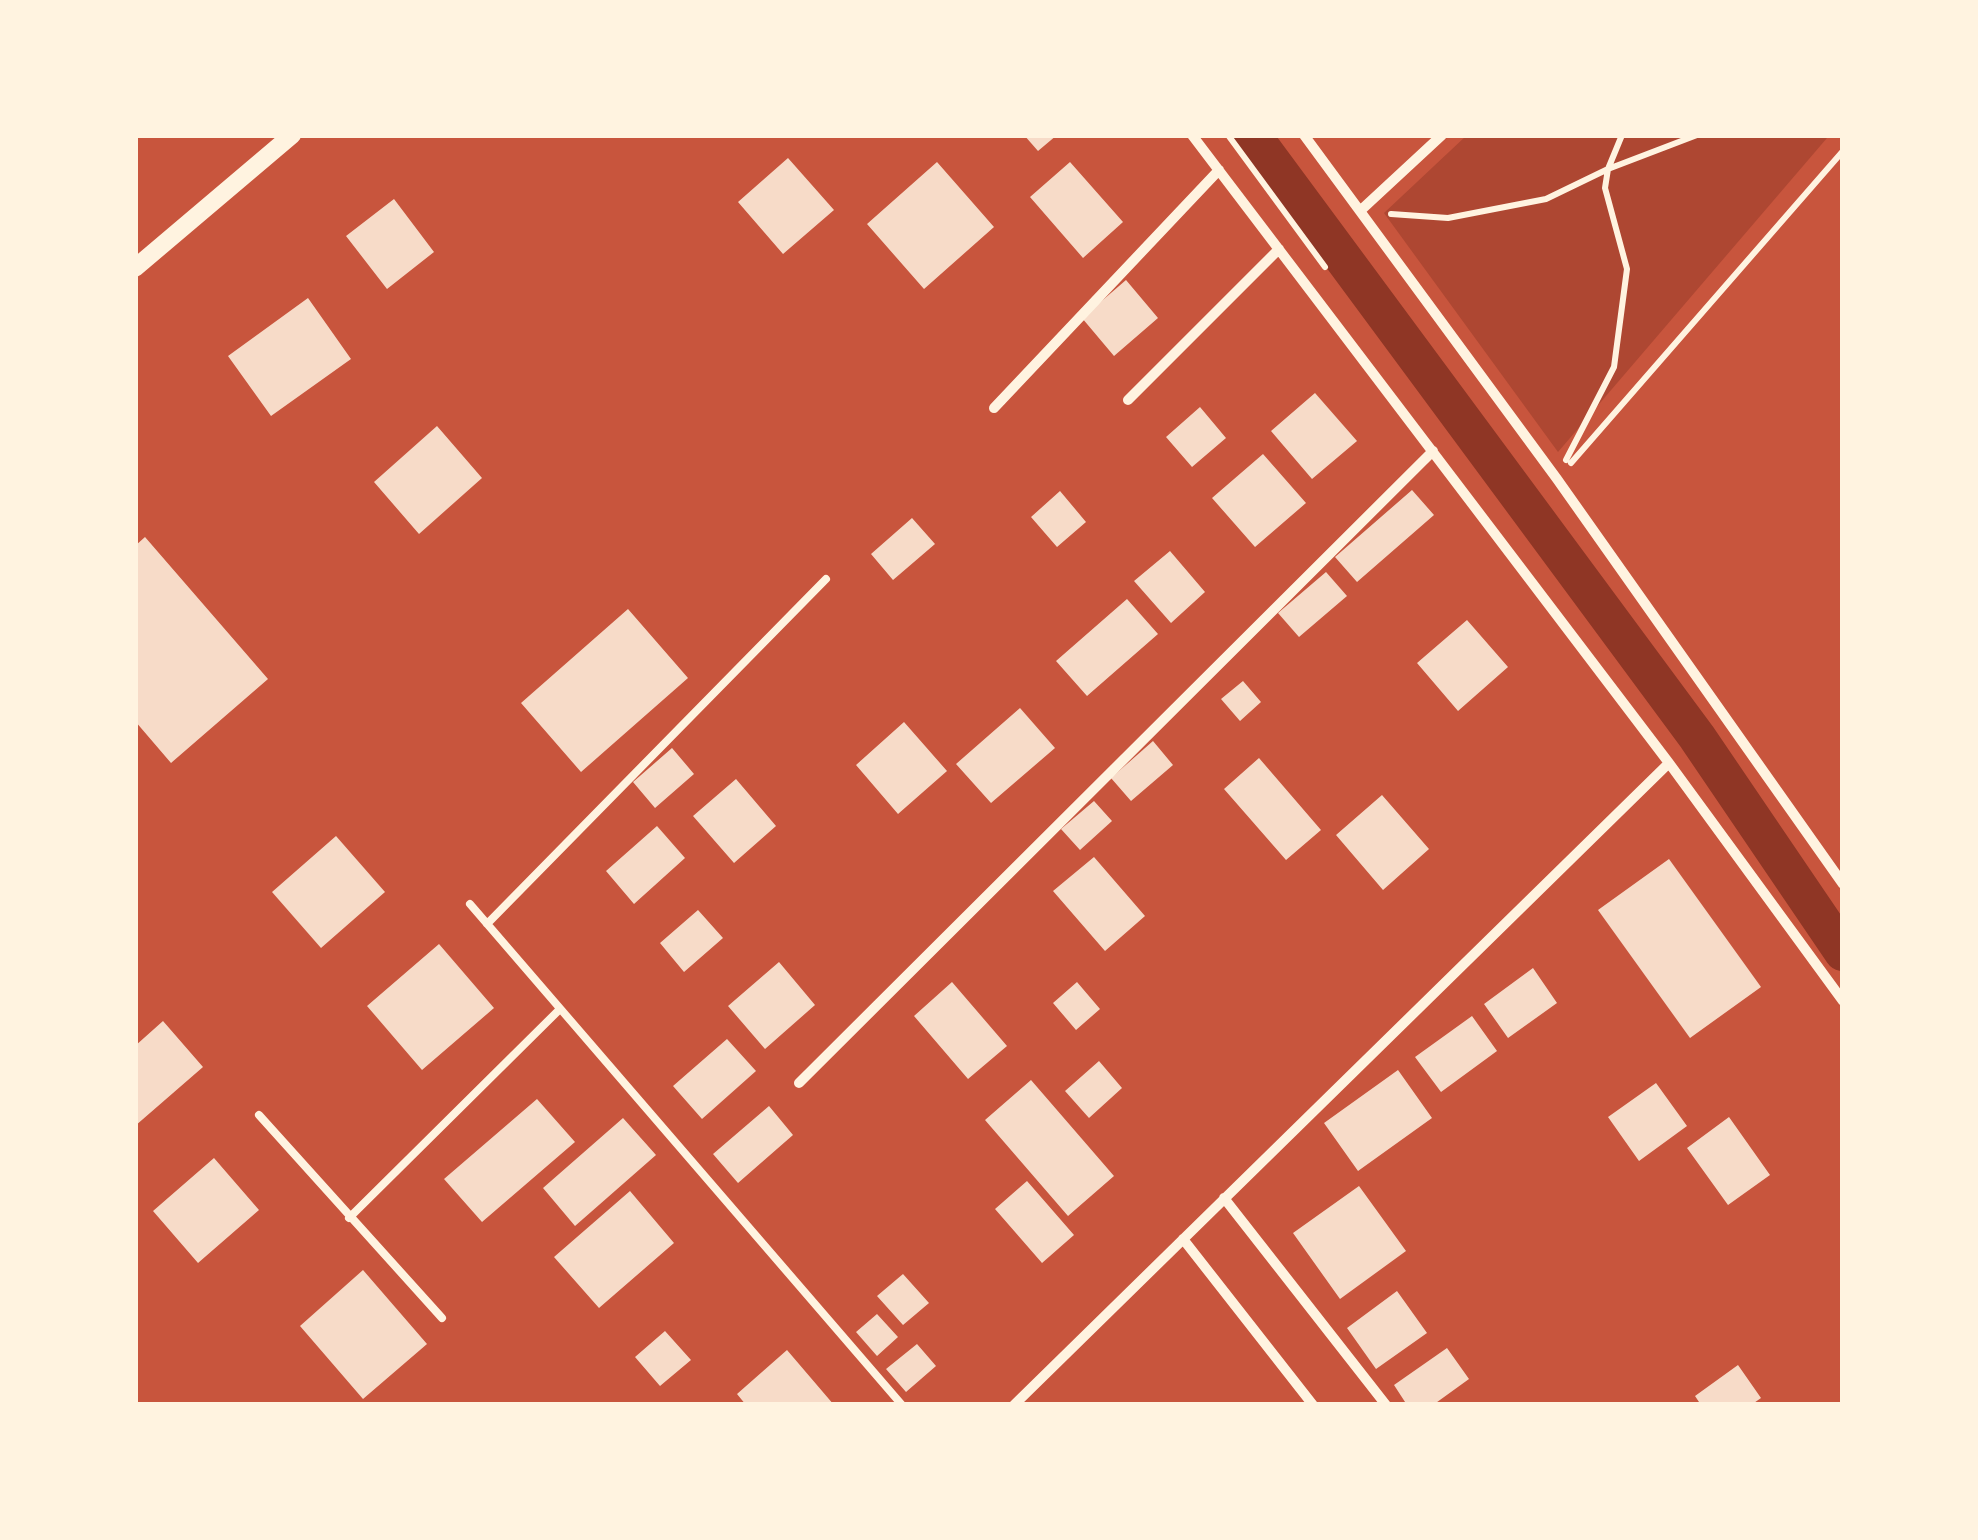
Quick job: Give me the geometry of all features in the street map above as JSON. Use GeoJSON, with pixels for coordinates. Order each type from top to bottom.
{"type":"FeatureCollection","features":[{"type":"Feature","properties":{"kind":"street"},"geometry":{"type":"LineString","coordinates":[[135,268],[292,135]]}},
{"type":"Feature","properties":{"kind":"street"},"geometry":{"type":"LineString","coordinates":[[1192,135],[1670,763],[1843,1001]]}},
{"type":"Feature","properties":{"kind":"street"},"geometry":{"type":"LineString","coordinates":[[1304,135],[1557,479],[1843,884]]}},
{"type":"Feature","properties":{"kind":"street"},"geometry":{"type":"LineString","coordinates":[[1360,211],[1442,135]]}},
{"type":"Feature","properties":{"kind":"street"},"geometry":{"type":"LineString","coordinates":[[994,408],[1219,170]]}},
{"type":"Feature","properties":{"kind":"street"},"geometry":{"type":"LineString","coordinates":[[1128,400],[1279,249]]}},
{"type":"Feature","properties":{"kind":"street"},"geometry":{"type":"LineString","coordinates":[[799,1083],[1432,451]]}},
{"type":"Feature","properties":{"kind":"street"},"geometry":{"type":"LineString","coordinates":[[1014,1405],[1670,763]]}},
{"type":"Feature","properties":{"kind":"street"},"geometry":{"type":"LineString","coordinates":[[1224,1198],[1386,1405]]}},
{"type":"Feature","properties":{"kind":"street"},"geometry":{"type":"LineString","coordinates":[[1183,1240],[1312,1405]]}},
{"type":"Feature","properties":{"kind":"lane"},"geometry":{"type":"LineString","coordinates":[[487,924],[826,578]]}},
{"type":"Feature","properties":{"kind":"lane"},"geometry":{"type":"LineString","coordinates":[[470,904],[902,1405]]}},
{"type":"Feature","properties":{"kind":"lane"},"geometry":{"type":"LineString","coordinates":[[349,1218],[560,1009]]}},
{"type":"Feature","properties":{"kind":"lane"},"geometry":{"type":"LineString","coordinates":[[259,1115],[442,1318]]}},
{"type":"Feature","properties":{"kind":"path"},"geometry":{"type":"LineString","coordinates":[[1557,479],[1614,366],[1626,269],[1604,188],[1622,135]]}},
{"type":"Feature","properties":{"kind":"path"},"geometry":{"type":"LineString","coordinates":[[1360,211],[1448,218],[1546,199],[1608,169],[1697,135]]}},
{"type":"Feature","properties":{"kind":"path"},"geometry":{"type":"LineString","coordinates":[[1557,479],[1843,151]]}},
{"type":"Feature","properties":{"kind":"shaded area"},"geometry":{"type":"Polygon","coordinates":[[[1467,135],[1827,138],[1558,452],[1384,213],[1467,135]]]}},
{"type":"Feature","properties":{"kind":"building"},"geometry":{"type":"Polygon","coordinates":[[[1024,135],[1057,135],[1038,151],[1024,135]]]}},
{"type":"Feature","properties":{"kind":"building"},"geometry":{"type":"Polygon","coordinates":[[[788,158],[834,210],[783,254],[738,202],[788,158]]]}},
{"type":"Feature","properties":{"kind":"building"},"geometry":{"type":"Polygon","coordinates":[[[937,162],[994,227],[924,289],[867,224],[937,162]]]}},
{"type":"Feature","properties":{"kind":"building"},"geometry":{"type":"Polygon","coordinates":[[[1070,162],[1123,222],[1083,258],[1030,197],[1070,162]]]}},
{"type":"Feature","properties":{"kind":"building"},"geometry":{"type":"Polygon","coordinates":[[[394,199],[434,252],[387,289],[346,236],[394,199]]]}},
{"type":"Feature","properties":{"kind":"building"},"geometry":{"type":"Polygon","coordinates":[[[1126,280],[1158,318],[1114,356],[1082,318],[1126,280]]]}},
{"type":"Feature","properties":{"kind":"building"},"geometry":{"type":"Polygon","coordinates":[[[308,298],[351,359],[271,416],[228,356],[308,298]]]}},
{"type":"Feature","properties":{"kind":"building"},"geometry":{"type":"Polygon","coordinates":[[[1315,393],[1357,441],[1312,479],[1271,431],[1315,393]]]}},
{"type":"Feature","properties":{"kind":"building"},"geometry":{"type":"Polygon","coordinates":[[[1200,407],[1226,438],[1192,467],[1166,437],[1200,407]]]}},
{"type":"Feature","properties":{"kind":"building"},"geometry":{"type":"Polygon","coordinates":[[[437,426],[482,478],[419,534],[374,482],[437,426]]]}},
{"type":"Feature","properties":{"kind":"building"},"geometry":{"type":"Polygon","coordinates":[[[1263,454],[1306,503],[1255,547],[1212,498],[1263,454]]]}},
{"type":"Feature","properties":{"kind":"building"},"geometry":{"type":"Polygon","coordinates":[[[1412,490],[1434,515],[1357,582],[1335,557],[1412,490]]]}},
{"type":"Feature","properties":{"kind":"building"},"geometry":{"type":"Polygon","coordinates":[[[1060,491],[1086,522],[1057,547],[1031,517],[1060,491]]]}},
{"type":"Feature","properties":{"kind":"building"},"geometry":{"type":"Polygon","coordinates":[[[912,518],[935,544],[893,580],[871,554],[912,518]]]}},
{"type":"Feature","properties":{"kind":"building"},"geometry":{"type":"Polygon","coordinates":[[[145,537],[268,679],[171,763],[135,721],[135,546],[145,537]]]}},
{"type":"Feature","properties":{"kind":"building"},"geometry":{"type":"Polygon","coordinates":[[[1170,551],[1205,592],[1171,623],[1134,581],[1170,551]]]}},
{"type":"Feature","properties":{"kind":"building"},"geometry":{"type":"Polygon","coordinates":[[[1326,572],[1347,596],[1299,637],[1278,613],[1326,572]]]}},
{"type":"Feature","properties":{"kind":"building"},"geometry":{"type":"Polygon","coordinates":[[[1127,599],[1158,634],[1087,696],[1056,661],[1127,599]]]}},
{"type":"Feature","properties":{"kind":"building"},"geometry":{"type":"Polygon","coordinates":[[[628,609],[688,678],[581,772],[521,703],[628,609]]]}},
{"type":"Feature","properties":{"kind":"building"},"geometry":{"type":"Polygon","coordinates":[[[1467,620],[1508,667],[1458,711],[1417,663],[1467,620]]]}},
{"type":"Feature","properties":{"kind":"building"},"geometry":{"type":"Polygon","coordinates":[[[1243,681],[1261,702],[1240,721],[1221,699],[1243,681]]]}},
{"type":"Feature","properties":{"kind":"building"},"geometry":{"type":"Polygon","coordinates":[[[1020,708],[1055,748],[991,803],[956,764],[1020,708]]]}},
{"type":"Feature","properties":{"kind":"building"},"geometry":{"type":"Polygon","coordinates":[[[904,722],[947,771],[898,814],[856,765],[904,722]]]}},
{"type":"Feature","properties":{"kind":"building"},"geometry":{"type":"Polygon","coordinates":[[[1153,741],[1173,765],[1131,801],[1111,778],[1153,741]]]}},
{"type":"Feature","properties":{"kind":"building"},"geometry":{"type":"Polygon","coordinates":[[[672,748],[694,774],[655,808],[633,782],[672,748]]]}},
{"type":"Feature","properties":{"kind":"building"},"geometry":{"type":"Polygon","coordinates":[[[1259,758],[1321,830],[1286,860],[1224,789],[1259,758]]]}},
{"type":"Feature","properties":{"kind":"building"},"geometry":{"type":"Polygon","coordinates":[[[736,779],[776,826],[734,863],[693,816],[736,779]]]}},
{"type":"Feature","properties":{"kind":"building"},"geometry":{"type":"Polygon","coordinates":[[[1382,795],[1429,849],[1383,890],[1336,835],[1382,795]]]}},
{"type":"Feature","properties":{"kind":"building"},"geometry":{"type":"Polygon","coordinates":[[[1094,801],[1112,821],[1080,850],[1061,829],[1094,801]]]}},
{"type":"Feature","properties":{"kind":"building"},"geometry":{"type":"Polygon","coordinates":[[[657,826],[685,858],[634,904],[606,871],[657,826]]]}},
{"type":"Feature","properties":{"kind":"building"},"geometry":{"type":"Polygon","coordinates":[[[336,836],[385,892],[321,948],[272,892],[336,836]]]}},
{"type":"Feature","properties":{"kind":"building"},"geometry":{"type":"Polygon","coordinates":[[[1094,857],[1145,916],[1105,951],[1053,891],[1094,857]]]}},
{"type":"Feature","properties":{"kind":"building"},"geometry":{"type":"Polygon","coordinates":[[[1669,859],[1761,987],[1690,1038],[1598,910],[1669,859]]]}},
{"type":"Feature","properties":{"kind":"building"},"geometry":{"type":"Polygon","coordinates":[[[698,910],[723,938],[684,972],[660,943],[698,910]]]}},
{"type":"Feature","properties":{"kind":"building"},"geometry":{"type":"Polygon","coordinates":[[[439,944],[494,1008],[422,1070],[367,1006],[439,944]]]}},
{"type":"Feature","properties":{"kind":"building"},"geometry":{"type":"Polygon","coordinates":[[[779,962],[815,1005],[765,1049],[728,1006],[779,962]]]}},
{"type":"Feature","properties":{"kind":"building"},"geometry":{"type":"Polygon","coordinates":[[[1533,968],[1557,1003],[1508,1038],[1484,1004],[1533,968]]]}},
{"type":"Feature","properties":{"kind":"building"},"geometry":{"type":"Polygon","coordinates":[[[952,982],[1007,1046],[968,1079],[914,1016],[952,982]]]}},
{"type":"Feature","properties":{"kind":"building"},"geometry":{"type":"Polygon","coordinates":[[[1077,982],[1100,1009],[1076,1030],[1053,1003],[1077,982]]]}},
{"type":"Feature","properties":{"kind":"building"},"geometry":{"type":"Polygon","coordinates":[[[1472,1016],[1497,1051],[1441,1092],[1415,1057],[1472,1016]]]}},
{"type":"Feature","properties":{"kind":"building"},"geometry":{"type":"Polygon","coordinates":[[[163,1021],[203,1067],[135,1126],[135,1046],[163,1021]]]}},
{"type":"Feature","properties":{"kind":"building"},"geometry":{"type":"Polygon","coordinates":[[[727,1039],[756,1071],[702,1119],[673,1086],[727,1039]]]}},
{"type":"Feature","properties":{"kind":"building"},"geometry":{"type":"Polygon","coordinates":[[[1099,1061],[1122,1088],[1089,1118],[1065,1091],[1099,1061]]]}},
{"type":"Feature","properties":{"kind":"building"},"geometry":{"type":"Polygon","coordinates":[[[1398,1070],[1432,1118],[1358,1171],[1324,1123],[1398,1070]]]}},
{"type":"Feature","properties":{"kind":"building"},"geometry":{"type":"Polygon","coordinates":[[[1031,1080],[1114,1176],[1068,1216],[985,1120],[1031,1080]]]}},
{"type":"Feature","properties":{"kind":"building"},"geometry":{"type":"Polygon","coordinates":[[[1656,1083],[1687,1126],[1639,1161],[1608,1117],[1656,1083]]]}},
{"type":"Feature","properties":{"kind":"building"},"geometry":{"type":"Polygon","coordinates":[[[537,1099],[575,1142],[482,1222],[444,1179],[537,1099]]]}},
{"type":"Feature","properties":{"kind":"building"},"geometry":{"type":"Polygon","coordinates":[[[769,1106],[793,1135],[738,1183],[713,1154],[769,1106]]]}},
{"type":"Feature","properties":{"kind":"building"},"geometry":{"type":"Polygon","coordinates":[[[1729,1117],[1770,1175],[1728,1205],[1687,1148],[1729,1117]]]}},
{"type":"Feature","properties":{"kind":"building"},"geometry":{"type":"Polygon","coordinates":[[[623,1118],[656,1155],[575,1226],[543,1188],[623,1118]]]}},
{"type":"Feature","properties":{"kind":"building"},"geometry":{"type":"Polygon","coordinates":[[[214,1158],[259,1210],[198,1263],[153,1211],[214,1158]]]}},
{"type":"Feature","properties":{"kind":"building"},"geometry":{"type":"Polygon","coordinates":[[[1027,1181],[1074,1235],[1042,1263],[995,1209],[1027,1181]]]}},
{"type":"Feature","properties":{"kind":"building"},"geometry":{"type":"Polygon","coordinates":[[[1359,1186],[1406,1251],[1340,1299],[1293,1233],[1359,1186]]]}},
{"type":"Feature","properties":{"kind":"building"},"geometry":{"type":"Polygon","coordinates":[[[630,1191],[674,1243],[599,1308],[554,1257],[630,1191]]]}},
{"type":"Feature","properties":{"kind":"building"},"geometry":{"type":"Polygon","coordinates":[[[363,1270],[427,1344],[363,1399],[300,1326],[363,1270]]]}},
{"type":"Feature","properties":{"kind":"building"},"geometry":{"type":"Polygon","coordinates":[[[903,1274],[929,1303],[903,1325],[877,1296],[903,1274]]]}},
{"type":"Feature","properties":{"kind":"building"},"geometry":{"type":"Polygon","coordinates":[[[1397,1291],[1427,1333],[1376,1369],[1347,1328],[1397,1291]]]}},
{"type":"Feature","properties":{"kind":"building"},"geometry":{"type":"Polygon","coordinates":[[[877,1314],[898,1337],[877,1356],[856,1332],[877,1314]]]}},
{"type":"Feature","properties":{"kind":"building"},"geometry":{"type":"Polygon","coordinates":[[[665,1331],[691,1360],[660,1386],[635,1357],[665,1331]]]}},
{"type":"Feature","properties":{"kind":"building"},"geometry":{"type":"Polygon","coordinates":[[[917,1344],[936,1366],[906,1392],[886,1369],[917,1344]]]}},
{"type":"Feature","properties":{"kind":"building"},"geometry":{"type":"Polygon","coordinates":[[[1447,1348],[1469,1379],[1433,1405],[1407,1405],[1394,1385],[1447,1348]]]}},
{"type":"Feature","properties":{"kind":"building"},"geometry":{"type":"Polygon","coordinates":[[[787,1350],[834,1405],[746,1405],[737,1394],[787,1350]]]}},
{"type":"Feature","properties":{"kind":"building"},"geometry":{"type":"Polygon","coordinates":[[[1738,1365],[1761,1398],[1751,1405],[1701,1405],[1695,1396],[1738,1365]]]}},
{"type":"Feature","properties":{"kind":"waterway"},"geometry":{"type":"LineString","coordinates":[[1252,135],[1697,737],[1843,952]]}}]}
